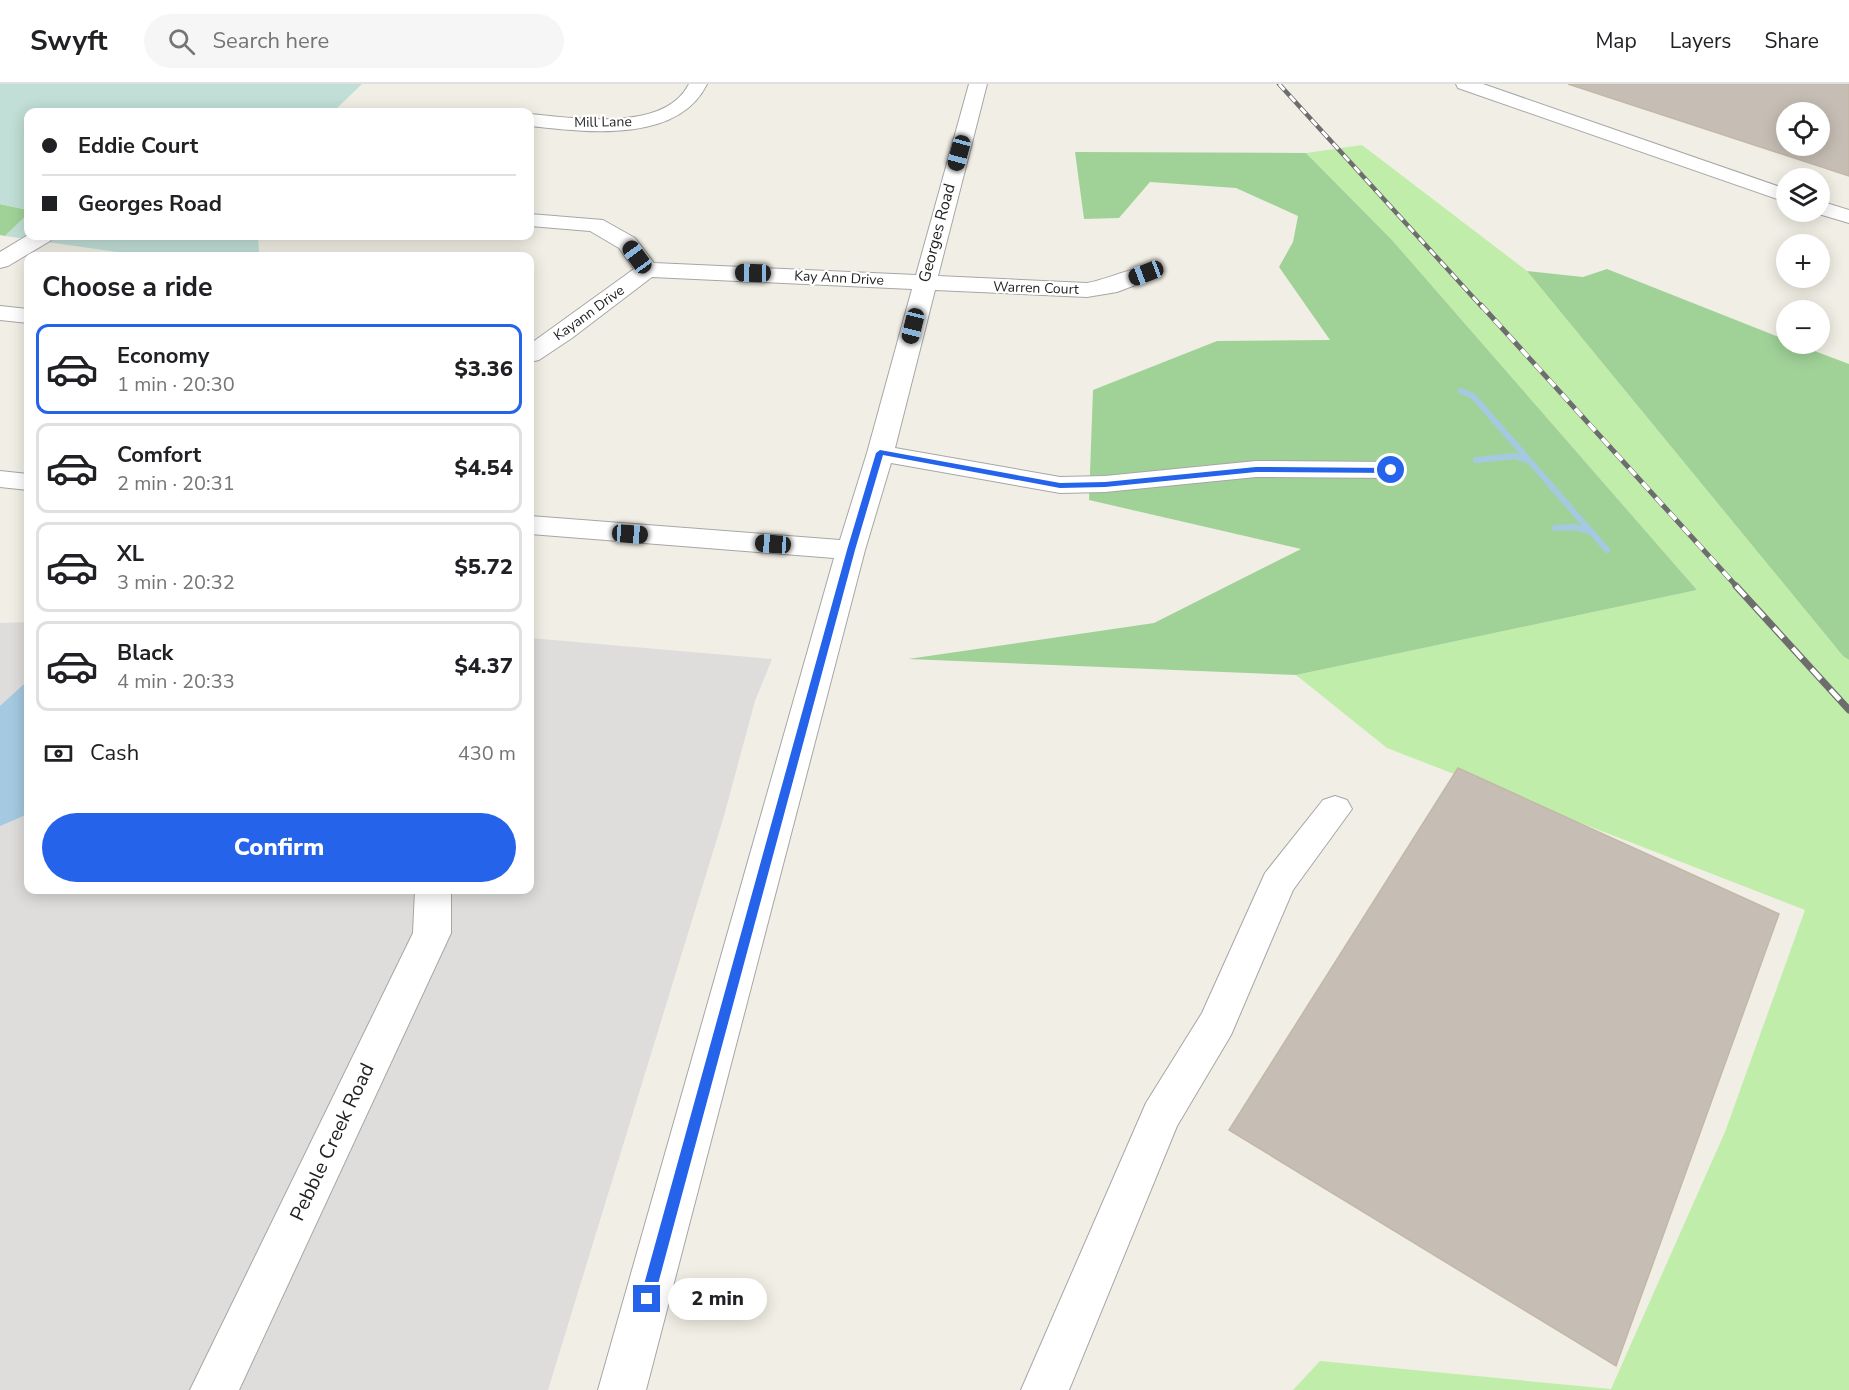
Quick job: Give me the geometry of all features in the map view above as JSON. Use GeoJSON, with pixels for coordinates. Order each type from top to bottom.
{"type":"FeatureCollection","features":[{"type":"Feature","properties":{"kind":"street","name":"Mill Lane"},"geometry":{"type":"LineString","coordinates":[[534,120],[606,126],[634,123],[664,114],[687,103],[698,84]]}},
{"type":"Feature","properties":{"kind":"street","name":"Georges Road"},"geometry":{"type":"LineString","coordinates":[[622,1390],[851,550],[880,453],[923,284],[978,84]]}},
{"type":"Feature","properties":{"kind":"street"},"geometry":{"type":"LineString","coordinates":[[1465,84],[1776,193]]}},
{"type":"Feature","properties":{"kind":"street"},"geometry":{"type":"LineString","coordinates":[[1830,210],[1849,217]]}},
{"type":"Feature","properties":{"kind":"street"},"geometry":{"type":"LineString","coordinates":[[534,220],[595,225],[627,243],[647,270]]}},
{"type":"Feature","properties":{"kind":"street"},"geometry":{"type":"LineString","coordinates":[[0,261],[35,240]]}},
{"type":"Feature","properties":{"kind":"street","name":"Kay Ann Drive"},"geometry":{"type":"LineString","coordinates":[[647,270],[753,273],[923,284]]}},
{"type":"Feature","properties":{"kind":"street","name":"Kayann Drive"},"geometry":{"type":"LineString","coordinates":[[534,352],[647,270]]}},
{"type":"Feature","properties":{"kind":"street","name":"Warren Court"},"geometry":{"type":"LineString","coordinates":[[923,284],[1087,290],[1109,287],[1146,273]]}},
{"type":"Feature","properties":{"kind":"street"},"geometry":{"type":"LineString","coordinates":[[0,313],[24,316]]}},
{"type":"Feature","properties":{"kind":"street"},"geometry":{"type":"LineString","coordinates":[[880,453],[1060,486],[1105,484],[1256,469],[1391,470]]}},
{"type":"Feature","properties":{"kind":"street"},"geometry":{"type":"LineString","coordinates":[[0,479],[24,482]]}},
{"type":"Feature","properties":{"kind":"street"},"geometry":{"type":"LineString","coordinates":[[534,525],[851,550]]}},
{"type":"Feature","properties":{"kind":"street"},"geometry":{"type":"LineString","coordinates":[[1045,1390],[1161,1116],[1218,1023],[1278,883],[1335,809]]}},
{"type":"Feature","properties":{"kind":"street","name":"Pebble Creek Road"},"geometry":{"type":"LineString","coordinates":[[214,1390],[432,933],[434,894]]}},
{"type":"Feature","properties":{"kind":"shaded area"},"geometry":{"type":"Polygon","coordinates":[[[0,84],[362,84],[337,108],[24,108],[24,209],[0,204],[0,84]]]}},
{"type":"Feature","properties":{"kind":"shaded area"},"geometry":{"type":"Polygon","coordinates":[[[24,218],[24,239],[5,236],[24,218]]]}},
{"type":"Feature","properties":{"kind":"shaded area"},"geometry":{"type":"Polygon","coordinates":[[[33,240],[258,240],[259,252],[117,252],[33,240]]]}},
{"type":"Feature","properties":{"kind":"shaded area"},"geometry":{"type":"Polygon","coordinates":[[[24,622],[24,894],[534,894],[534,638],[772,659],[755,701],[724,816],[548,1390],[0,1390],[0,623],[24,622]]]}},
{"type":"Feature","properties":{"kind":"shaded area"},"geometry":{"type":"Polygon","coordinates":[[[24,685],[24,816],[0,826],[0,706],[24,685]]]}},
{"type":"Feature","properties":{"kind":"green space"},"geometry":{"type":"Polygon","coordinates":[[[1362,145],[1527,271],[1843,656],[1849,660],[1849,1390],[1293,1390],[1320,1361],[1611,1389],[1725,1132],[1805,910],[1387,748],[1296,675],[1697,590],[1392,240],[1306,153],[1362,145]]]}},
{"type":"Feature","properties":{"kind":"green space"},"geometry":{"type":"Polygon","coordinates":[[[1075,152],[1306,153],[1392,240],[1697,590],[1296,675],[908,659],[1154,623],[1301,549],[1089,500],[1093,390],[1217,341],[1330,340],[1279,267],[1293,242],[1298,216],[1236,188],[1150,182],[1119,218],[1084,219],[1075,152]]]}},
{"type":"Feature","properties":{"kind":"green space"},"geometry":{"type":"Polygon","coordinates":[[[0,204],[24,209],[24,218],[5,236],[0,235],[0,204]]]}},
{"type":"Feature","properties":{"kind":"green space"},"geometry":{"type":"Polygon","coordinates":[[[1607,269],[1776,336],[1776,354],[1822,354],[1849,364],[1849,660],[1843,656],[1527,271],[1583,277],[1607,269]]]}},
{"type":"Feature","properties":{"kind":"building"},"geometry":{"type":"Polygon","coordinates":[[[1568,84],[1849,84],[1849,176],[1788,156],[1830,156],[1830,102],[1776,102],[1776,152],[1568,84]]]}},
{"type":"Feature","properties":{"kind":"building"},"geometry":{"type":"Polygon","coordinates":[[[1458,768],[1779,914],[1616,1366],[1229,1130],[1458,768]]]}},
{"type":"Feature","properties":{"kind":"waterway"},"geometry":{"type":"LineString","coordinates":[[1461,391],[1473,396],[1591,532]]}},
{"type":"Feature","properties":{"kind":"waterway"},"geometry":{"type":"LineString","coordinates":[[1476,460],[1514,456],[1527,460]]}},
{"type":"Feature","properties":{"kind":"waterway"},"geometry":{"type":"LineString","coordinates":[[1555,528],[1574,527],[1591,532]]}},
{"type":"Feature","properties":{"kind":"waterway"},"geometry":{"type":"LineString","coordinates":[[1591,532],[1607,550]]}},
{"type":"Feature","properties":{"kind":"railway"},"geometry":{"type":"LineString","coordinates":[[1279,84],[1482,307]]}},
{"type":"Feature","properties":{"kind":"railway"},"geometry":{"type":"LineString","coordinates":[[1481,305],[1738,588]]}},
{"type":"Feature","properties":{"kind":"railway"},"geometry":{"type":"LineString","coordinates":[[1736,586],[1849,710]]}},
{"type":"Feature","properties":{"kind":"route"},"geometry":{"type":"LineString","coordinates":[[647,1299],[851,550],[880,453],[1060,486],[1105,484],[1256,469],[1391,470]]}}]}
